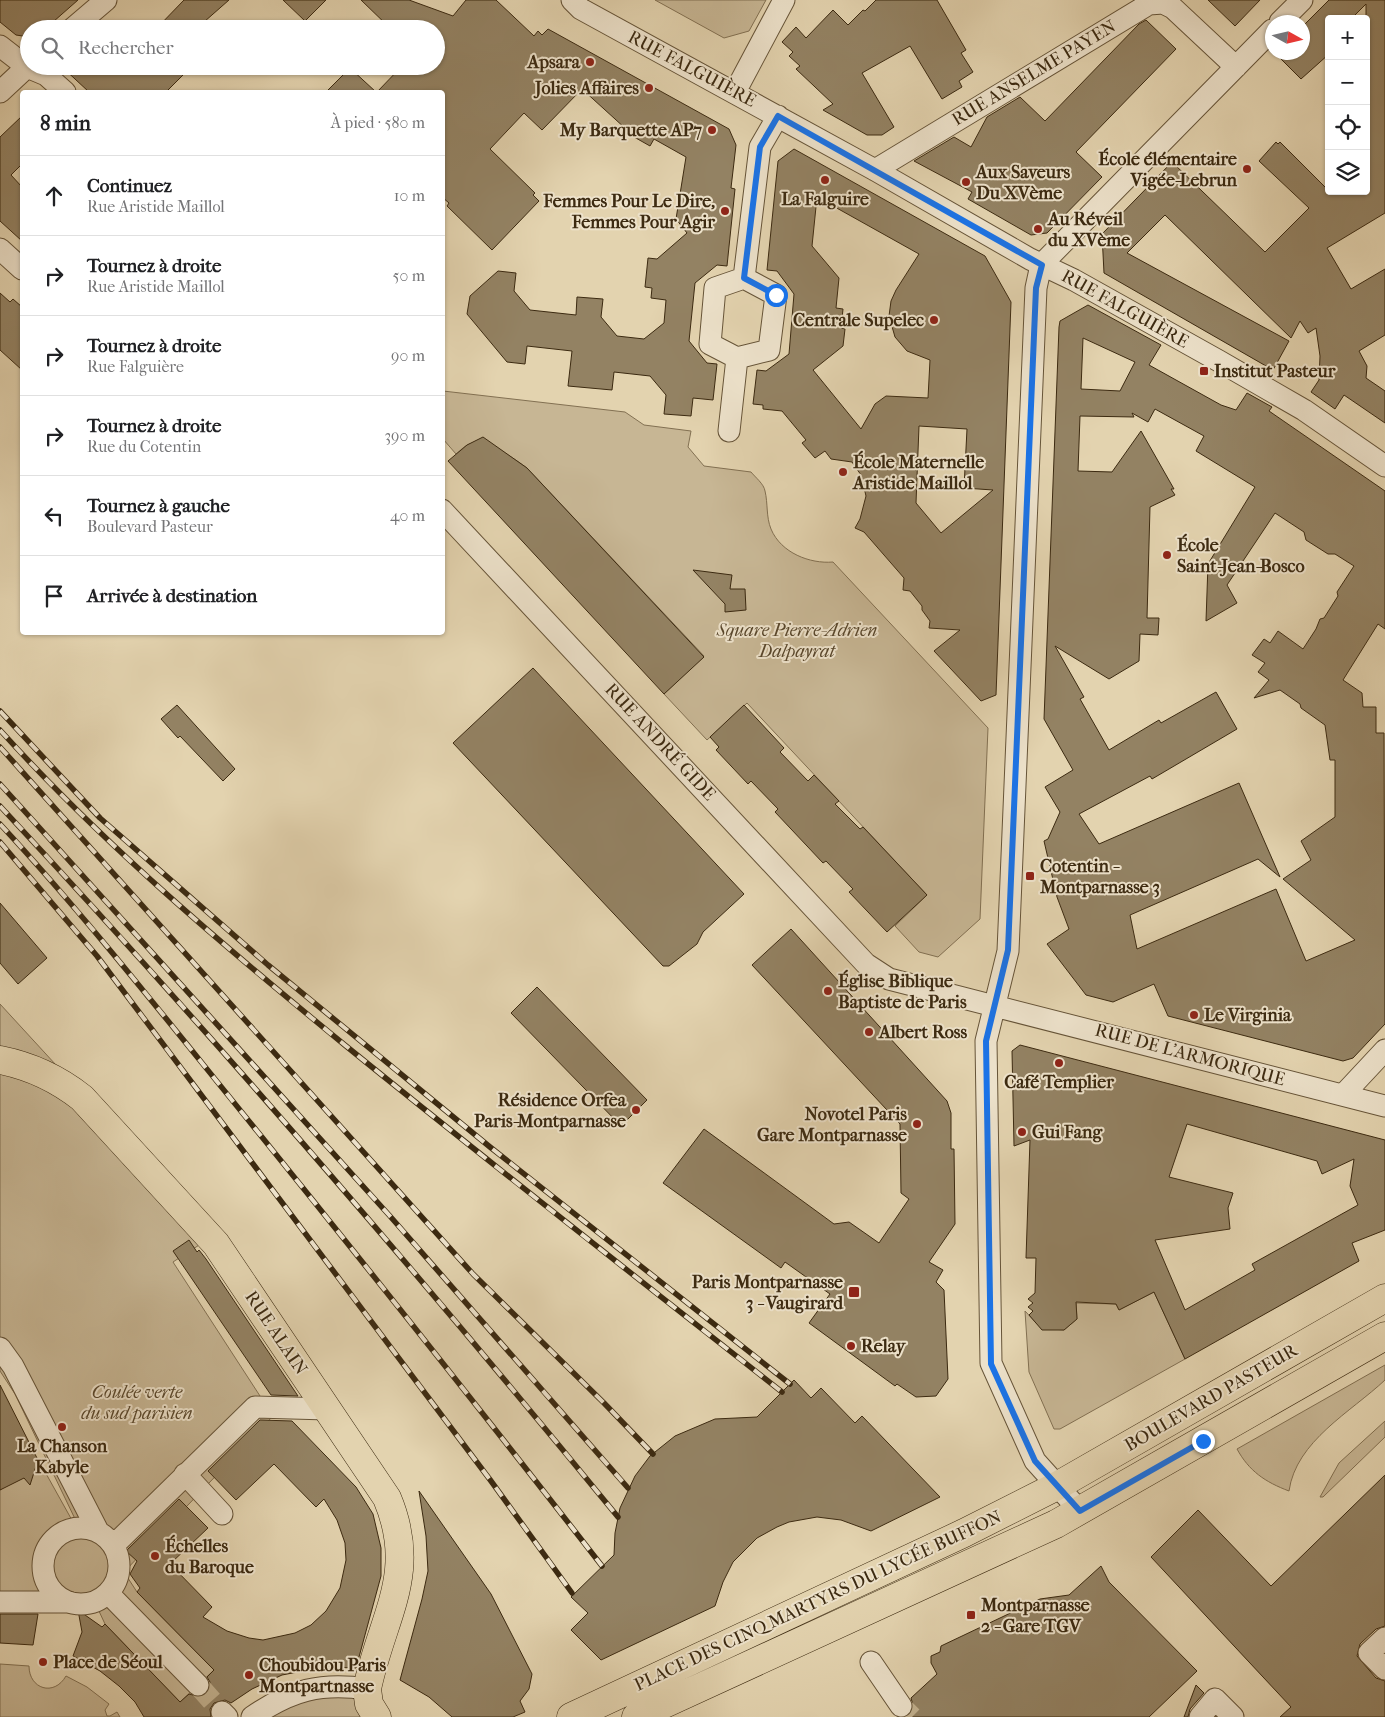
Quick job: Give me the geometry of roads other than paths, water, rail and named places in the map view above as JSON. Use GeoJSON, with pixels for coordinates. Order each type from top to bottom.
{"type":"FeatureCollection","features":[{"type":"Feature","properties":{"kind":"main road","name":"RUE ALAIN"},"geometry":{"type":"LineString","coordinates":[[0,1060],[48,1076],[66,1085],[82,1098],[216,1244],[387,1498],[396,1522],[401,1549],[398,1583],[367,1689]]}},
{"type":"Feature","properties":{"kind":"main road","name":"BOULEVARD PASTEUR"},"geometry":{"type":"LineString","coordinates":[[1047,1491],[1385,1298]]}},
{"type":"Feature","properties":{"kind":"main road","name":"BOULEVARD PASTEUR"},"geometry":{"type":"LineString","coordinates":[[1056,1524],[1385,1336]]}},
{"type":"Feature","properties":{"kind":"main road","name":"PLACE DES CINQ MARTYRS DU LYCÉE BUFFON"},"geometry":{"type":"LineString","coordinates":[[572,1717],[964,1533],[1047,1491]]}},
{"type":"Feature","properties":{"kind":"main road","name":"PLACE DES CINQ MARTYRS DU LYCÉE BUFFON"},"geometry":{"type":"LineString","coordinates":[[636,1717],[1056,1524]]}},
{"type":"Feature","properties":{"kind":"main road"},"geometry":{"type":"LineString","coordinates":[[367,1689],[369,1704],[377,1717]]}},
{"type":"Feature","properties":{"kind":"street"},"geometry":{"type":"LineString","coordinates":[[83,20],[106,0]]}},
{"type":"Feature","properties":{"kind":"street","name":"RUE FALGUIÈRE"},"geometry":{"type":"LineString","coordinates":[[572,0],[581,9],[735,92],[1042,265],[1074,280],[1304,410],[1385,466]]}},
{"type":"Feature","properties":{"kind":"street"},"geometry":{"type":"LineString","coordinates":[[735,92],[784,0]]}},
{"type":"Feature","properties":{"kind":"street"},"geometry":{"type":"LineString","coordinates":[[1287,15],[1302,0]]}},
{"type":"Feature","properties":{"kind":"street","name":"RUE ANSELME PAYEN"},"geometry":{"type":"LineString","coordinates":[[875,170],[1150,4],[1157,2],[1173,8],[1236,67]]}},
{"type":"Feature","properties":{"kind":"street"},"geometry":{"type":"LineString","coordinates":[[1080,1511],[1047,1491],[991,1364],[986,1041],[1008,950],[1036,298],[1042,265],[1265,37]]}},
{"type":"Feature","properties":{"kind":"street"},"geometry":{"type":"LineString","coordinates":[[0,46],[20,60]]}},
{"type":"Feature","properties":{"kind":"street"},"geometry":{"type":"LineString","coordinates":[[0,92],[20,73]]}},
{"type":"Feature","properties":{"kind":"street"},"geometry":{"type":"LineString","coordinates":[[46,75],[63,90]]}},
{"type":"Feature","properties":{"kind":"street"},"geometry":{"type":"LineString","coordinates":[[744,278],[760,147],[778,116]]}},
{"type":"Feature","properties":{"kind":"street"},"geometry":{"type":"LineString","coordinates":[[0,249],[20,267]]}},
{"type":"Feature","properties":{"kind":"street"},"geometry":{"type":"LineString","coordinates":[[744,278],[776,295],[769,350],[737,358],[710,344],[716,288],[744,278]]}},
{"type":"Feature","properties":{"kind":"street"},"geometry":{"type":"LineString","coordinates":[[729,431],[737,358]]}},
{"type":"Feature","properties":{"kind":"street","name":"RUE ANDRÉ GIDE"},"geometry":{"type":"LineString","coordinates":[[445,513],[866,964],[879,974]]}},
{"type":"Feature","properties":{"kind":"street","name":"RUE DE L'ARMORIQUE"},"geometry":{"type":"LineString","coordinates":[[879,974],[889,979],[1385,1106]]}},
{"type":"Feature","properties":{"kind":"street"},"geometry":{"type":"LineString","coordinates":[[1343,1095],[1385,1050]]}},
{"type":"Feature","properties":{"kind":"street"},"geometry":{"type":"LineString","coordinates":[[0,1348],[13,1366],[106,1538],[118,1555],[118,1575],[108,1593],[90,1603],[0,1602]]}},
{"type":"Feature","properties":{"kind":"street"},"geometry":{"type":"LineString","coordinates":[[106,1538],[184,1474],[255,1407],[328,1409]]}},
{"type":"Feature","properties":{"kind":"street"},"geometry":{"type":"LineString","coordinates":[[184,1474],[222,1514]]}},
{"type":"Feature","properties":{"kind":"street"},"geometry":{"type":"LineString","coordinates":[[69,1602],[58,1596],[46,1581],[43,1563],[46,1551],[52,1540],[62,1532],[86,1527],[106,1538]]}},
{"type":"Feature","properties":{"kind":"street"},"geometry":{"type":"LineString","coordinates":[[108,1593],[198,1685]]}},
{"type":"Feature","properties":{"kind":"street"},"geometry":{"type":"LineString","coordinates":[[1385,1638],[1369,1653],[1385,1669]]}},
{"type":"Feature","properties":{"kind":"street"},"geometry":{"type":"LineString","coordinates":[[871,1662],[901,1706]]}},
{"type":"Feature","properties":{"kind":"street"},"geometry":{"type":"LineString","coordinates":[[252,1717],[283,1698],[311,1688],[340,1686],[367,1689]]}},
{"type":"Feature","properties":{"kind":"street"},"geometry":{"type":"LineString","coordinates":[[1200,1717],[1215,1699],[1233,1717]]}},
{"type":"Feature","properties":{"kind":"tunnel"},"geometry":{"type":"LineString","coordinates":[[198,1685],[222,1712]]}},
{"type":"Feature","properties":{"kind":"tunnel"},"geometry":{"type":"LineString","coordinates":[[901,1706],[912,1717]]}},
{"type":"Feature","properties":{"kind":"railway"},"geometry":{"type":"LineString","coordinates":[[0,711],[100,818],[268,965],[490,1147],[790,1384]]}},
{"type":"Feature","properties":{"kind":"railway"},"geometry":{"type":"LineString","coordinates":[[0,730],[81,814],[211,933],[454,1133],[782,1392]]}},
{"type":"Feature","properties":{"kind":"railway"},"geometry":{"type":"LineString","coordinates":[[0,747],[473,1274],[653,1454]]}},
{"type":"Feature","properties":{"kind":"railway"},"geometry":{"type":"LineString","coordinates":[[0,784],[389,1215],[628,1488]]}},
{"type":"Feature","properties":{"kind":"railway"},"geometry":{"type":"LineString","coordinates":[[0,806],[159,980],[315,1157],[468,1336],[618,1517]]}},
{"type":"Feature","properties":{"kind":"railway"},"geometry":{"type":"LineString","coordinates":[[0,824],[65,897],[160,1011],[385,1290],[602,1566]]}},
{"type":"Feature","properties":{"kind":"railway"},"geometry":{"type":"LineString","coordinates":[[0,842],[97,956],[491,1481],[572,1593]]}},
{"type":"Feature","properties":{"kind":"place","name":"Apsara"},"geometry":{"type":"Point","coordinates":[590,62]}},
{"type":"Feature","properties":{"kind":"place","name":"Jolies Affaires"},"geometry":{"type":"Point","coordinates":[649,88]}},
{"type":"Feature","properties":{"kind":"place","name":"My Barquette AP7"},"geometry":{"type":"Point","coordinates":[712,130]}},
{"type":"Feature","properties":{"kind":"place","name":"École élémentaire Vigée-Lebrun"},"geometry":{"type":"Point","coordinates":[1247,169]}},
{"type":"Feature","properties":{"kind":"place","name":"La Falguire"},"geometry":{"type":"Point","coordinates":[825,180]}},
{"type":"Feature","properties":{"kind":"place","name":"Aux Saveurs Du XVème"},"geometry":{"type":"Point","coordinates":[966,182]}},
{"type":"Feature","properties":{"kind":"place","name":"Femmes Pour Le Dire, Femmes Pour Agir"},"geometry":{"type":"Point","coordinates":[725,211]}},
{"type":"Feature","properties":{"kind":"place","name":"Au Réveil du XVème"},"geometry":{"type":"Point","coordinates":[1038,229]}},
{"type":"Feature","properties":{"kind":"place","name":"Centrale Supelec"},"geometry":{"type":"Point","coordinates":[934,320]}},
{"type":"Feature","properties":{"kind":"place","name":"Institut Pasteur"},"geometry":{"type":"Point","coordinates":[1204,371]}},
{"type":"Feature","properties":{"kind":"place","name":"École Maternelle Aristide Maillol"},"geometry":{"type":"Point","coordinates":[843,472]}},
{"type":"Feature","properties":{"kind":"place","name":"École Saint-Jean-Bosco"},"geometry":{"type":"Point","coordinates":[1167,555]}},
{"type":"Feature","properties":{"kind":"place","name":"Cotentin - Montparnasse 3"},"geometry":{"type":"Point","coordinates":[1030,876]}},
{"type":"Feature","properties":{"kind":"place","name":"Église Biblique Baptiste de Paris"},"geometry":{"type":"Point","coordinates":[828,991]}},
{"type":"Feature","properties":{"kind":"place","name":"Le Virginia"},"geometry":{"type":"Point","coordinates":[1194,1015]}},
{"type":"Feature","properties":{"kind":"place","name":"Albert Ross"},"geometry":{"type":"Point","coordinates":[869,1032]}},
{"type":"Feature","properties":{"kind":"place","name":"Café Templier"},"geometry":{"type":"Point","coordinates":[1059,1063]}},
{"type":"Feature","properties":{"kind":"place","name":"Résidence Orfea Paris-Montparnasse"},"geometry":{"type":"Point","coordinates":[636,1110]}},
{"type":"Feature","properties":{"kind":"place","name":"Novotel Paris Gare Montparnasse"},"geometry":{"type":"Point","coordinates":[917,1124]}},
{"type":"Feature","properties":{"kind":"place","name":"Gui Fang"},"geometry":{"type":"Point","coordinates":[1022,1132]}},
{"type":"Feature","properties":{"kind":"place","name":"Paris Montparnasse 3 - Vaugirard"},"geometry":{"type":"Point","coordinates":[854,1292]}},
{"type":"Feature","properties":{"kind":"place","name":"Relay"},"geometry":{"type":"Point","coordinates":[851,1346]}},
{"type":"Feature","properties":{"kind":"place","name":"La Chanson Kabyle"},"geometry":{"type":"Point","coordinates":[62,1427]}},
{"type":"Feature","properties":{"kind":"place","name":"Échelles du Baroque"},"geometry":{"type":"Point","coordinates":[155,1556]}},
{"type":"Feature","properties":{"kind":"place","name":"Montparnasse 2 - Gare TGV"},"geometry":{"type":"Point","coordinates":[971,1615]}},
{"type":"Feature","properties":{"kind":"place","name":"Place de Séoul"},"geometry":{"type":"Point","coordinates":[43,1662]}},
{"type":"Feature","properties":{"kind":"place","name":"Choubidou Paris Montpartnasse"},"geometry":{"type":"Point","coordinates":[249,1675]}},
{"type":"Feature","properties":{"kind":"park label","name":"Square Pierre-Adrien Dalpayrat"},"geometry":{"type":"Point","coordinates":[797,640]}},
{"type":"Feature","properties":{"kind":"park label","name":"Coulée verte du sud parisien"},"geometry":{"type":"Point","coordinates":[137,1402]}}]}
